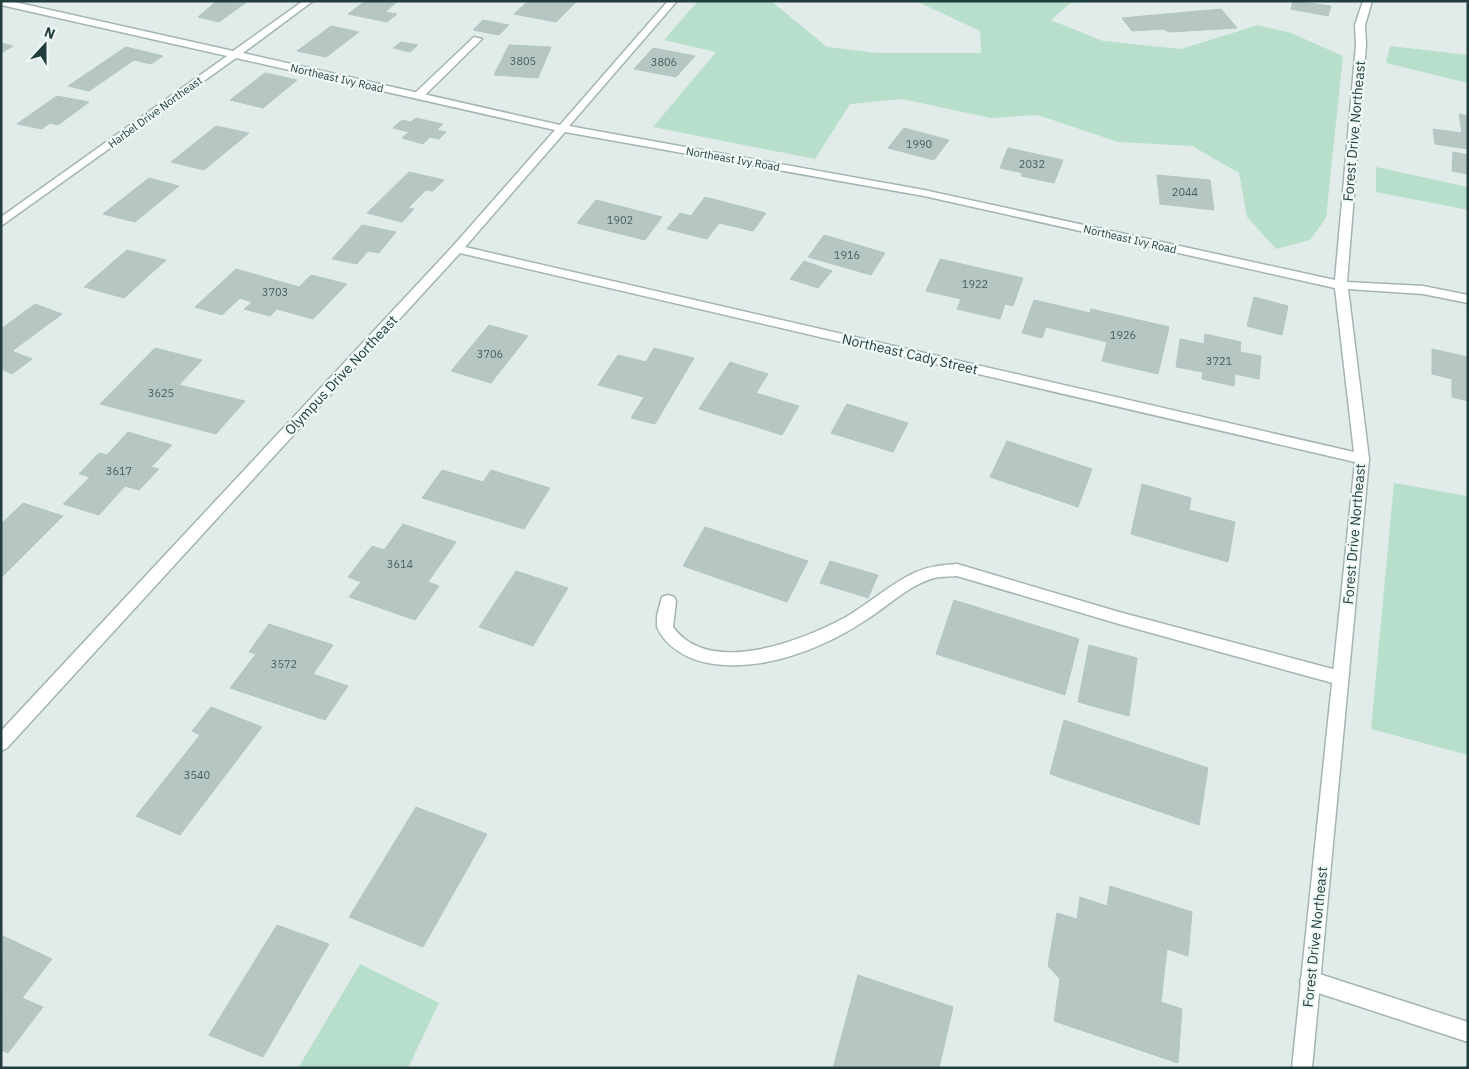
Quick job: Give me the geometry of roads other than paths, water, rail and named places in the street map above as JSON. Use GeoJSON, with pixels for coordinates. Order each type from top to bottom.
{"type":"FeatureCollection","features":[{"type":"Feature","properties":{"kind":"street","name":"Harbel Drive Northeast"},"geometry":{"type":"LineString","coordinates":[[1,223],[309,1]]}},
{"type":"Feature","properties":{"kind":"street","name":"Olympus Drive Northeast"},"geometry":{"type":"LineString","coordinates":[[1,743],[457,249],[673,1]]}},
{"type":"Feature","properties":{"kind":"street","name":"Forest Drive Northeast"},"geometry":{"type":"LineString","coordinates":[[1302,1068],[1362,460],[1341,286],[1362,45],[1360,25],[1368,1]]}},
{"type":"Feature","properties":{"kind":"street","name":"Northeast Ivy Road"},"geometry":{"type":"LineString","coordinates":[[1,2],[561,128],[924,193],[1341,286],[1423,290],[1468,299]]}},
{"type":"Feature","properties":{"kind":"street"},"geometry":{"type":"LineString","coordinates":[[418,96],[477,39]]}},
{"type":"Feature","properties":{"kind":"street","name":"Northeast Cady Street"},"geometry":{"type":"LineString","coordinates":[[457,249],[1362,460]]}},
{"type":"Feature","properties":{"kind":"street"},"geometry":{"type":"LineString","coordinates":[[668,602],[663,621],[668,636],[689,651],[713,658],[748,658],[785,650],[852,621],[907,585],[933,572],[957,570],[1119,618],[1340,678]]}},
{"type":"Feature","properties":{"kind":"street"},"geometry":{"type":"LineString","coordinates":[[1310,981],[1468,1032]]}}]}
